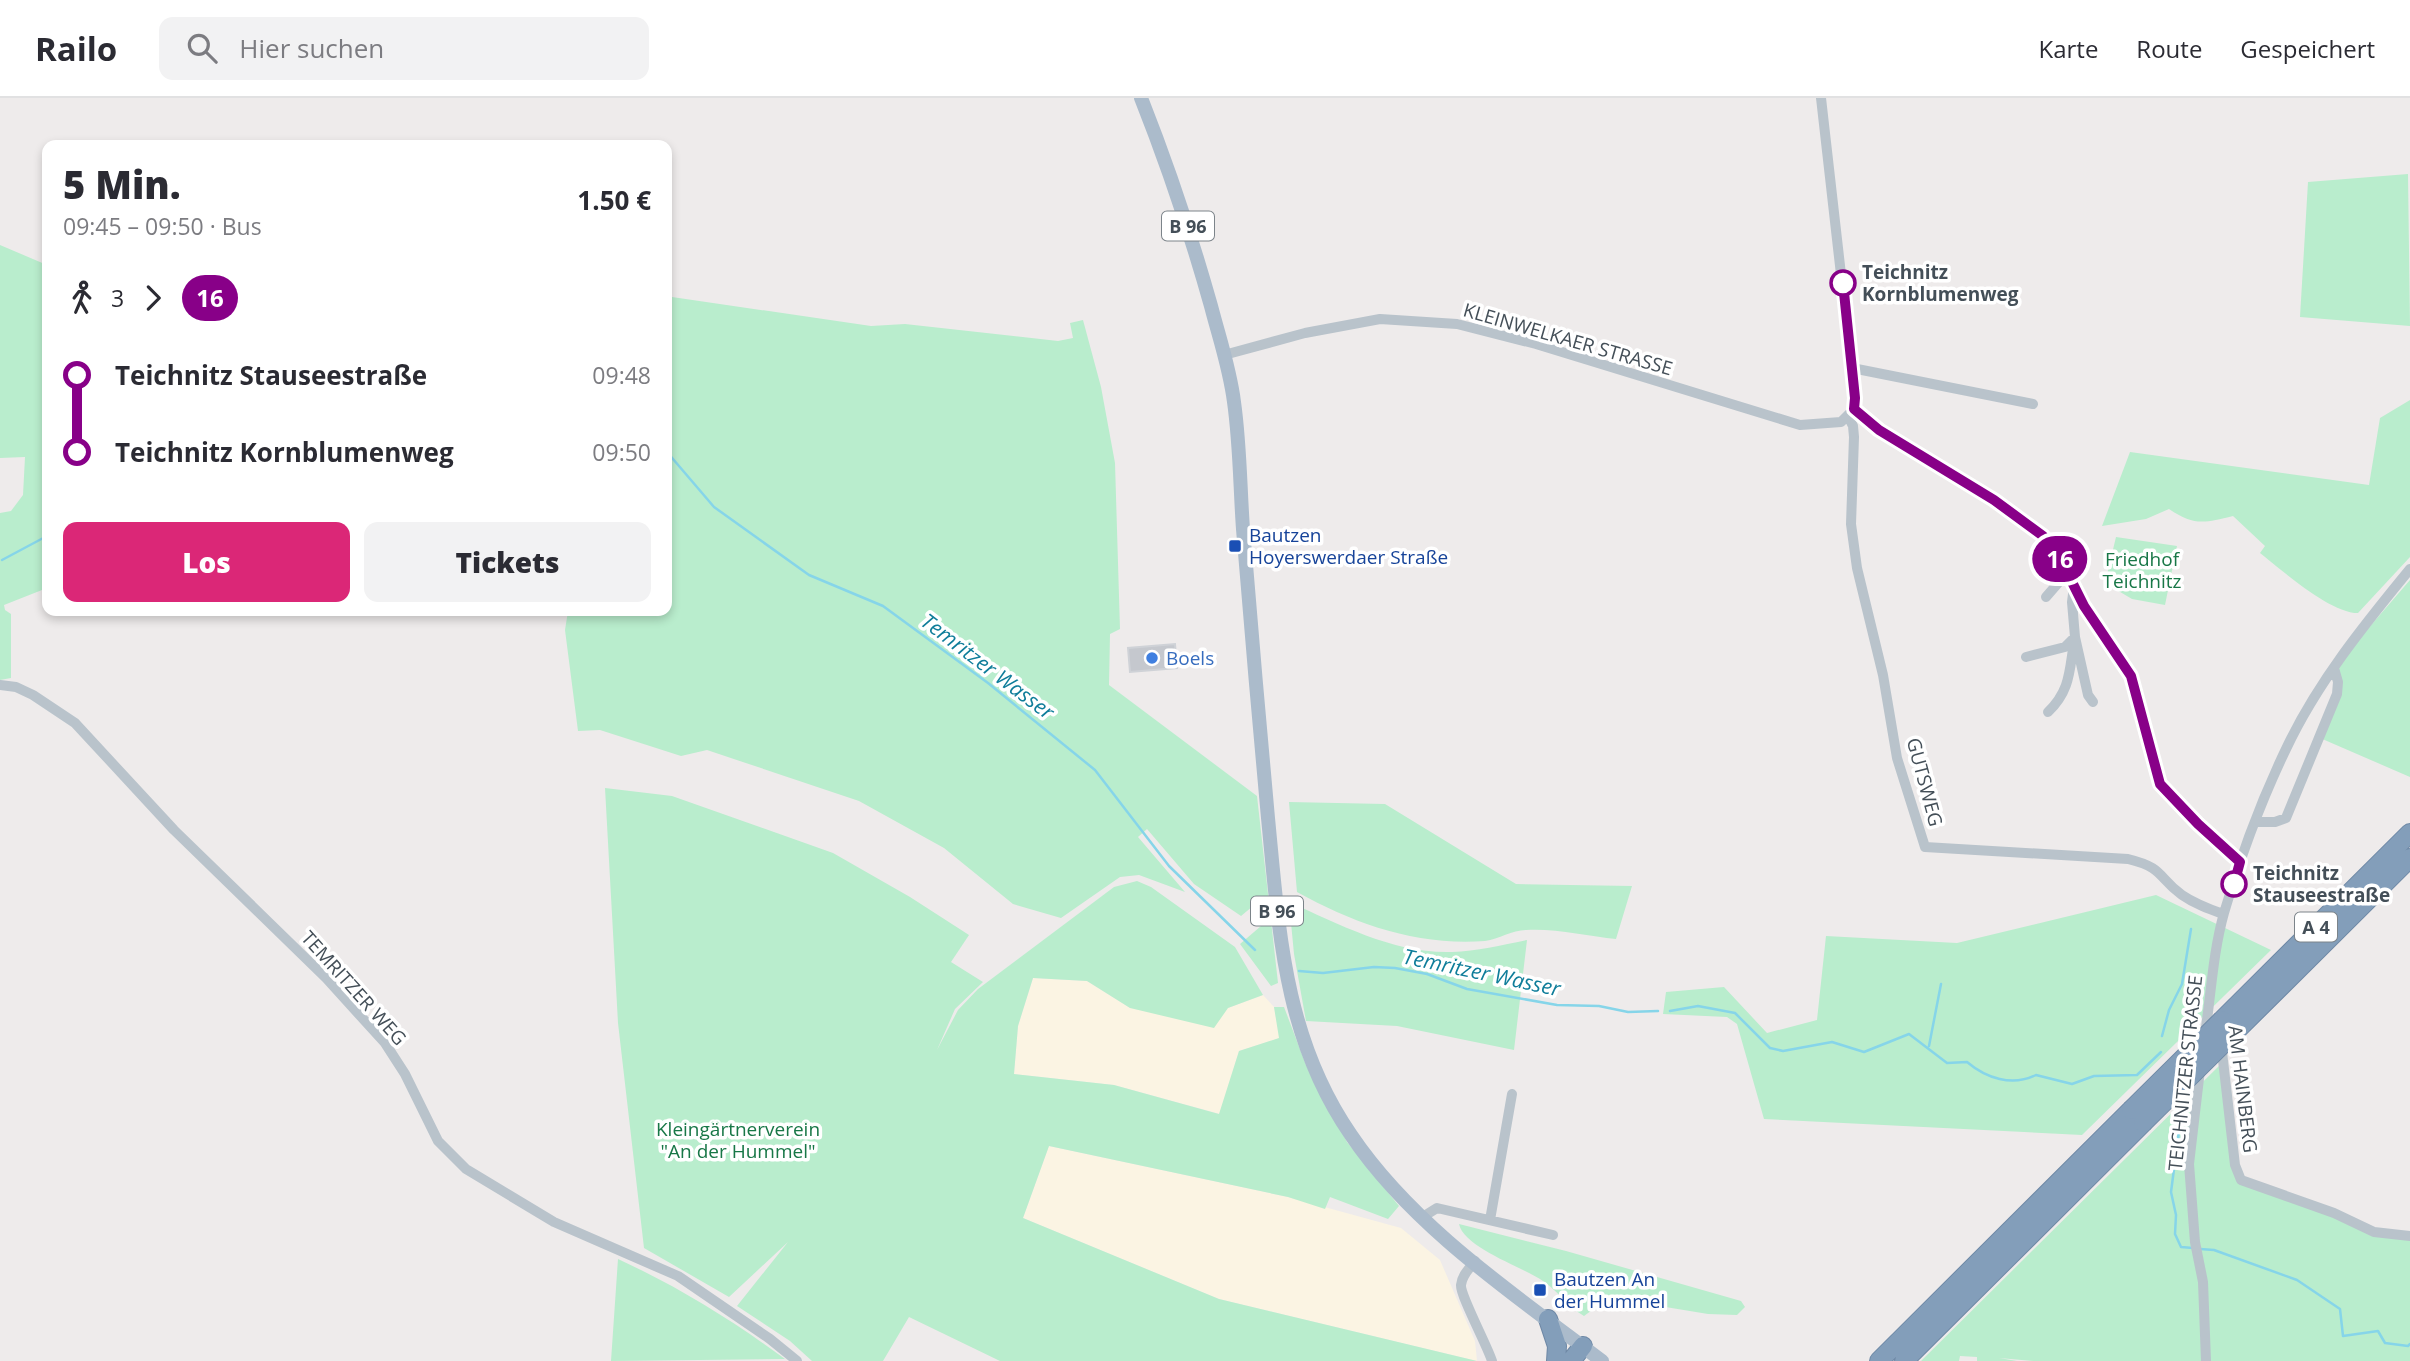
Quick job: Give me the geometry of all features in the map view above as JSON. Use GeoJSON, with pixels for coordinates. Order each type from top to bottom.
{"type":"FeatureCollection","features":[{"type":"Feature","properties":{"kind":"highway","name":"A 4"},"geometry":{"type":"LineString","coordinates":[[2228,1027],[2410,833]]}},
{"type":"Feature","properties":{"kind":"highway","name":"A 4"},"geometry":{"type":"LineString","coordinates":[[1879,1361],[2228,1027],[2410,858]]}},
{"type":"Feature","properties":{"kind":"highway","name":"A 4"},"geometry":{"type":"LineString","coordinates":[[1904,1361],[1951,1316],[2137,1116]]}},
{"type":"Feature","properties":{"kind":"highway"},"geometry":{"type":"LineString","coordinates":[[1548,1319],[1558,1346],[1556,1361]]}},
{"type":"Feature","properties":{"kind":"highway"},"geometry":{"type":"LineString","coordinates":[[1571,1361],[1583,1346]]}},
{"type":"Feature","properties":{"kind":"main road","name":"B 96"},"geometry":{"type":"LineString","coordinates":[[1141,98],[1177,192],[1224,355],[1234,402],[1281,954],[1291,1002],[1309,1058],[1349,1133],[1378,1172],[1421,1218],[1602,1361]]}},
{"type":"Feature","properties":{"kind":"street"},"geometry":{"type":"LineString","coordinates":[[1821,98],[1852,368],[1851,412],[2018,517],[2043,536],[2131,676],[2160,784],[2198,824],[2240,862]]}},
{"type":"Feature","properties":{"kind":"street","name":"KLEINWELKAER STRASSE"},"geometry":{"type":"LineString","coordinates":[[1224,355],[1305,333],[1380,319],[1457,324],[1536,344],[1800,425],[1841,422],[1851,412]]}},
{"type":"Feature","properties":{"kind":"street"},"geometry":{"type":"LineString","coordinates":[[1852,368],[2033,404]]}},
{"type":"Feature","properties":{"kind":"street","name":"GUTSWEG"},"geometry":{"type":"LineString","coordinates":[[1851,412],[1854,437],[1852,524],[1857,568],[1883,675],[1897,758],[1925,847],[2007,849],[2128,859],[2157,869],[2184,897],[2224,914]]}},
{"type":"Feature","properties":{"kind":"street"},"geometry":{"type":"LineString","coordinates":[[2046,597],[2059,582],[2064,566]]}},
{"type":"Feature","properties":{"kind":"street","name":"TEICHNITZER STRASSE"},"geometry":{"type":"LineString","coordinates":[[2206,1361],[2203,1282],[2194,1233],[2189,1164],[2211,990],[2224,914],[2240,862],[2286,749],[2334,668],[2364,625],[2410,569]]}},
{"type":"Feature","properties":{"kind":"street"},"geometry":{"type":"LineString","coordinates":[[2074,586],[2072,602],[2075,637],[2086,688],[2093,702]]}},
{"type":"Feature","properties":{"kind":"street"},"geometry":{"type":"LineString","coordinates":[[2026,657],[2066,647],[2075,637]]}},
{"type":"Feature","properties":{"kind":"street"},"geometry":{"type":"LineString","coordinates":[[2048,712],[2067,688],[2075,637]]}},
{"type":"Feature","properties":{"kind":"street"},"geometry":{"type":"LineString","coordinates":[[2256,822],[2275,822],[2286,818],[2337,694],[2338,682],[2334,668]]}},
{"type":"Feature","properties":{"kind":"street","name":"TEMRITZER WEG"},"geometry":{"type":"LineString","coordinates":[[0,685],[16,687],[33,695],[75,723],[174,830],[326,978],[385,1043],[405,1074],[438,1141],[450,1156],[466,1169],[554,1222],[678,1276],[770,1339],[797,1361]]}},
{"type":"Feature","properties":{"kind":"street"},"geometry":{"type":"LineString","coordinates":[[2067,688],[2086,688]]}},
{"type":"Feature","properties":{"kind":"street","name":"AM HAINBERG"},"geometry":{"type":"LineString","coordinates":[[2211,990],[2224,1061],[2235,1165],[2241,1180],[2334,1213],[2374,1232],[2410,1236]]}},
{"type":"Feature","properties":{"kind":"street"},"geometry":{"type":"LineString","coordinates":[[1490,1220],[1513,1094]]}},
{"type":"Feature","properties":{"kind":"street"},"geometry":{"type":"LineString","coordinates":[[1421,1218],[1437,1208],[1553,1235]]}},
{"type":"Feature","properties":{"kind":"street"},"geometry":{"type":"LineString","coordinates":[[1475,1261],[1463,1275],[1460,1288],[1488,1345],[1492,1361]]}},
{"type":"Feature","properties":{"kind":"shaded area"},"geometry":{"type":"Polygon","coordinates":[[[1033,978],[1087,981],[1130,1008],[1228,1008],[1263,995],[1274,1007],[1280,1038],[1239,1051],[1220,1114],[1114,1085],[1014,1074],[1018,1026],[1033,978]]]}},
{"type":"Feature","properties":{"kind":"shaded area"},"geometry":{"type":"Polygon","coordinates":[[[1049,1146],[1288,1197],[1401,1228],[1440,1260],[1475,1341],[1477,1361],[1219,1299],[1023,1218],[1049,1146]]]}},
{"type":"Feature","properties":{"kind":"green space"},"geometry":{"type":"Polygon","coordinates":[[[2408,174],[2410,326],[2300,317],[2308,182],[2408,174]]]}},
{"type":"Feature","properties":{"kind":"green space"},"geometry":{"type":"Polygon","coordinates":[[[0,245],[42,263],[42,590],[4,605],[5,610],[11,614],[11,678],[0,680],[0,513],[11,511],[23,495],[25,457],[0,458],[0,245]]]}},
{"type":"Feature","properties":{"kind":"green space"},"geometry":{"type":"Polygon","coordinates":[[[672,297],[871,326],[905,324],[1058,341],[1073,338],[1070,323],[1083,320],[1101,387],[1115,463],[1120,629],[1110,634],[1109,685],[1257,796],[1278,983],[1271,986],[1240,944],[1261,926],[1259,901],[1241,916],[1194,884],[1147,829],[1138,837],[1185,892],[1139,875],[1120,877],[1061,918],[1013,904],[944,848],[859,801],[707,750],[681,756],[600,730],[578,731],[565,630],[567,616],[672,616],[672,297]]]}},
{"type":"Feature","properties":{"kind":"green space"},"geometry":{"type":"Polygon","coordinates":[[[2410,400],[2410,557],[2358,613],[2334,606],[2294,580],[2260,553],[2265,546],[2233,516],[2199,522],[2169,509],[2146,519],[2102,526],[2130,452],[2369,485],[2380,418],[2410,400]]]}},
{"type":"Feature","properties":{"kind":"green space","name":"Friedhof Teichnitz"},"geometry":{"type":"Polygon","coordinates":[[[2116,537],[2177,546],[2165,605],[2132,599],[2105,583],[2116,537]]]}},
{"type":"Feature","properties":{"kind":"green space"},"geometry":{"type":"Polygon","coordinates":[[[2410,580],[2410,777],[2320,738],[2337,694],[2334,668],[2410,580]]]}},
{"type":"Feature","properties":{"kind":"green space","name":"Kleingärtnerverein \"An der Hummel\""},"geometry":{"type":"Polygon","coordinates":[[[605,788],[672,796],[833,853],[969,935],[951,962],[983,982],[955,1009],[937,1050],[958,1010],[978,989],[1114,887],[1137,881],[1151,887],[1235,947],[1263,995],[1228,1008],[1214,1028],[1130,1008],[1087,981],[1033,978],[1018,1026],[1014,1074],[1114,1085],[1219,1114],[1239,1051],[1279,1038],[1274,1007],[1284,1007],[1306,1065],[1347,1142],[1399,1206],[1388,1219],[1330,1197],[1325,1209],[1288,1197],[1049,1146],[1023,1218],[1219,1299],[1477,1361],[1000,1361],[909,1317],[883,1361],[812,1361],[790,1341],[737,1306],[788,1242],[729,1297],[644,1248],[618,1023],[605,788]]]}},
{"type":"Feature","properties":{"kind":"green space"},"geometry":{"type":"Polygon","coordinates":[[[1289,802],[1385,804],[1516,884],[1632,886],[1616,939],[1559,931],[1521,930],[1485,941],[1435,940],[1387,930],[1341,914],[1297,892],[1289,802]]]}},
{"type":"Feature","properties":{"kind":"green space"},"geometry":{"type":"Polygon","coordinates":[[[2156,895],[2271,950],[2082,1135],[1764,1119],[1737,1024],[1727,1017],[1663,1014],[1666,992],[1724,987],[1767,1033],[1817,1020],[1826,936],[1957,943],[2156,895]]]}},
{"type":"Feature","properties":{"kind":"green space"},"geometry":{"type":"Polygon","coordinates":[[[1289,902],[1369,936],[1410,948],[1452,952],[1527,940],[1514,1050],[1397,1026],[1306,1021],[1294,954],[1289,902]]]}},
{"type":"Feature","properties":{"kind":"green space"},"geometry":{"type":"Polygon","coordinates":[[[2224,1061],[2241,1180],[2374,1232],[2410,1236],[2410,1361],[2033,1361],[1999,1358],[2017,1361],[1977,1361],[1977,1357],[1960,1356],[1959,1361],[1921,1361],[2224,1061]]]}},
{"type":"Feature","properties":{"kind":"green space"},"geometry":{"type":"Polygon","coordinates":[[[1459,1224],[1566,1251],[1741,1301],[1745,1307],[1737,1315],[1708,1314],[1623,1300],[1603,1302],[1584,1316],[1543,1281],[1471,1241],[1459,1224]]]}},
{"type":"Feature","properties":{"kind":"green space"},"geometry":{"type":"Polygon","coordinates":[[[618,1259],[704,1304],[785,1359],[611,1361],[618,1259]]]}},
{"type":"Feature","properties":{"kind":"building","name":"Boels"},"geometry":{"type":"Polygon","coordinates":[[[1175,644],[1177,668],[1130,672],[1128,648],[1175,644]]]}},
{"type":"Feature","properties":{"kind":"waterway","name":"Temritzer Wasser"},"geometry":{"type":"LineString","coordinates":[[672,458],[714,507],[809,575],[883,606],[988,683],[1095,770],[1169,866],[1255,950]]}},
{"type":"Feature","properties":{"kind":"waterway","name":"Temritzer Wasser"},"geometry":{"type":"LineString","coordinates":[[2,560],[42,539]]}},
{"type":"Feature","properties":{"kind":"waterway"},"geometry":{"type":"LineString","coordinates":[[2162,1036],[2169,1010],[2182,984],[2191,929]]}},
{"type":"Feature","properties":{"kind":"waterway","name":"Temritzer Wasser"},"geometry":{"type":"LineString","coordinates":[[1299,971],[1323,973],[1374,967],[1395,968],[1427,974],[1467,989],[1557,1005],[1599,1006],[1628,1012],[1658,1011]]}},
{"type":"Feature","properties":{"kind":"waterway"},"geometry":{"type":"LineString","coordinates":[[1929,1046],[1941,984]]}},
{"type":"Feature","properties":{"kind":"waterway","name":"Temritzer Wasser"},"geometry":{"type":"LineString","coordinates":[[1670,1011],[1698,1006],[1735,1013],[1770,1048],[1783,1051],[1832,1042],[1864,1052],[1909,1034],[1947,1063],[1967,1062],[1991,1076],[2009,1080],[2027,1079],[2036,1075],[2072,1084],[2094,1076],[2137,1075],[2161,1052]]}},
{"type":"Feature","properties":{"kind":"waterway","name":"Temritzer Wasser"},"geometry":{"type":"LineString","coordinates":[[2179,1131],[2171,1192],[2176,1215],[2175,1234],[2181,1247],[2193,1248]]}},
{"type":"Feature","properties":{"kind":"waterway","name":"Temritzer Wasser"},"geometry":{"type":"LineString","coordinates":[[2200,1249],[2214,1250],[2297,1280],[2340,1309],[2343,1336],[2378,1331],[2385,1343],[2410,1344]]}},
{"type":"Feature","properties":{"kind":"bus line","name":"16"},"geometry":{"type":"LineString","coordinates":[[1843,283],[1854,409],[1879,430],[1994,500],[2043,536],[2064,566],[2084,606],[2131,676],[2160,784],[2164,791],[2240,862],[2234,884]]}},
{"type":"Feature","properties":{"kind":"place","name":"Teichnitz Kornblumenweg"},"geometry":{"type":"Point","coordinates":[1843,283]}},
{"type":"Feature","properties":{"kind":"place","name":"Bautzen Hoyerswerdaer Straße"},"geometry":{"type":"Point","coordinates":[1235,546]}},
{"type":"Feature","properties":{"kind":"place","name":"Boels"},"geometry":{"type":"Point","coordinates":[1152,658]}},
{"type":"Feature","properties":{"kind":"place","name":"Teichnitz Stauseestraße"},"geometry":{"type":"Point","coordinates":[2234,884]}},
{"type":"Feature","properties":{"kind":"place","name":"Bautzen An der Hummel"},"geometry":{"type":"Point","coordinates":[1540,1290]}}]}
